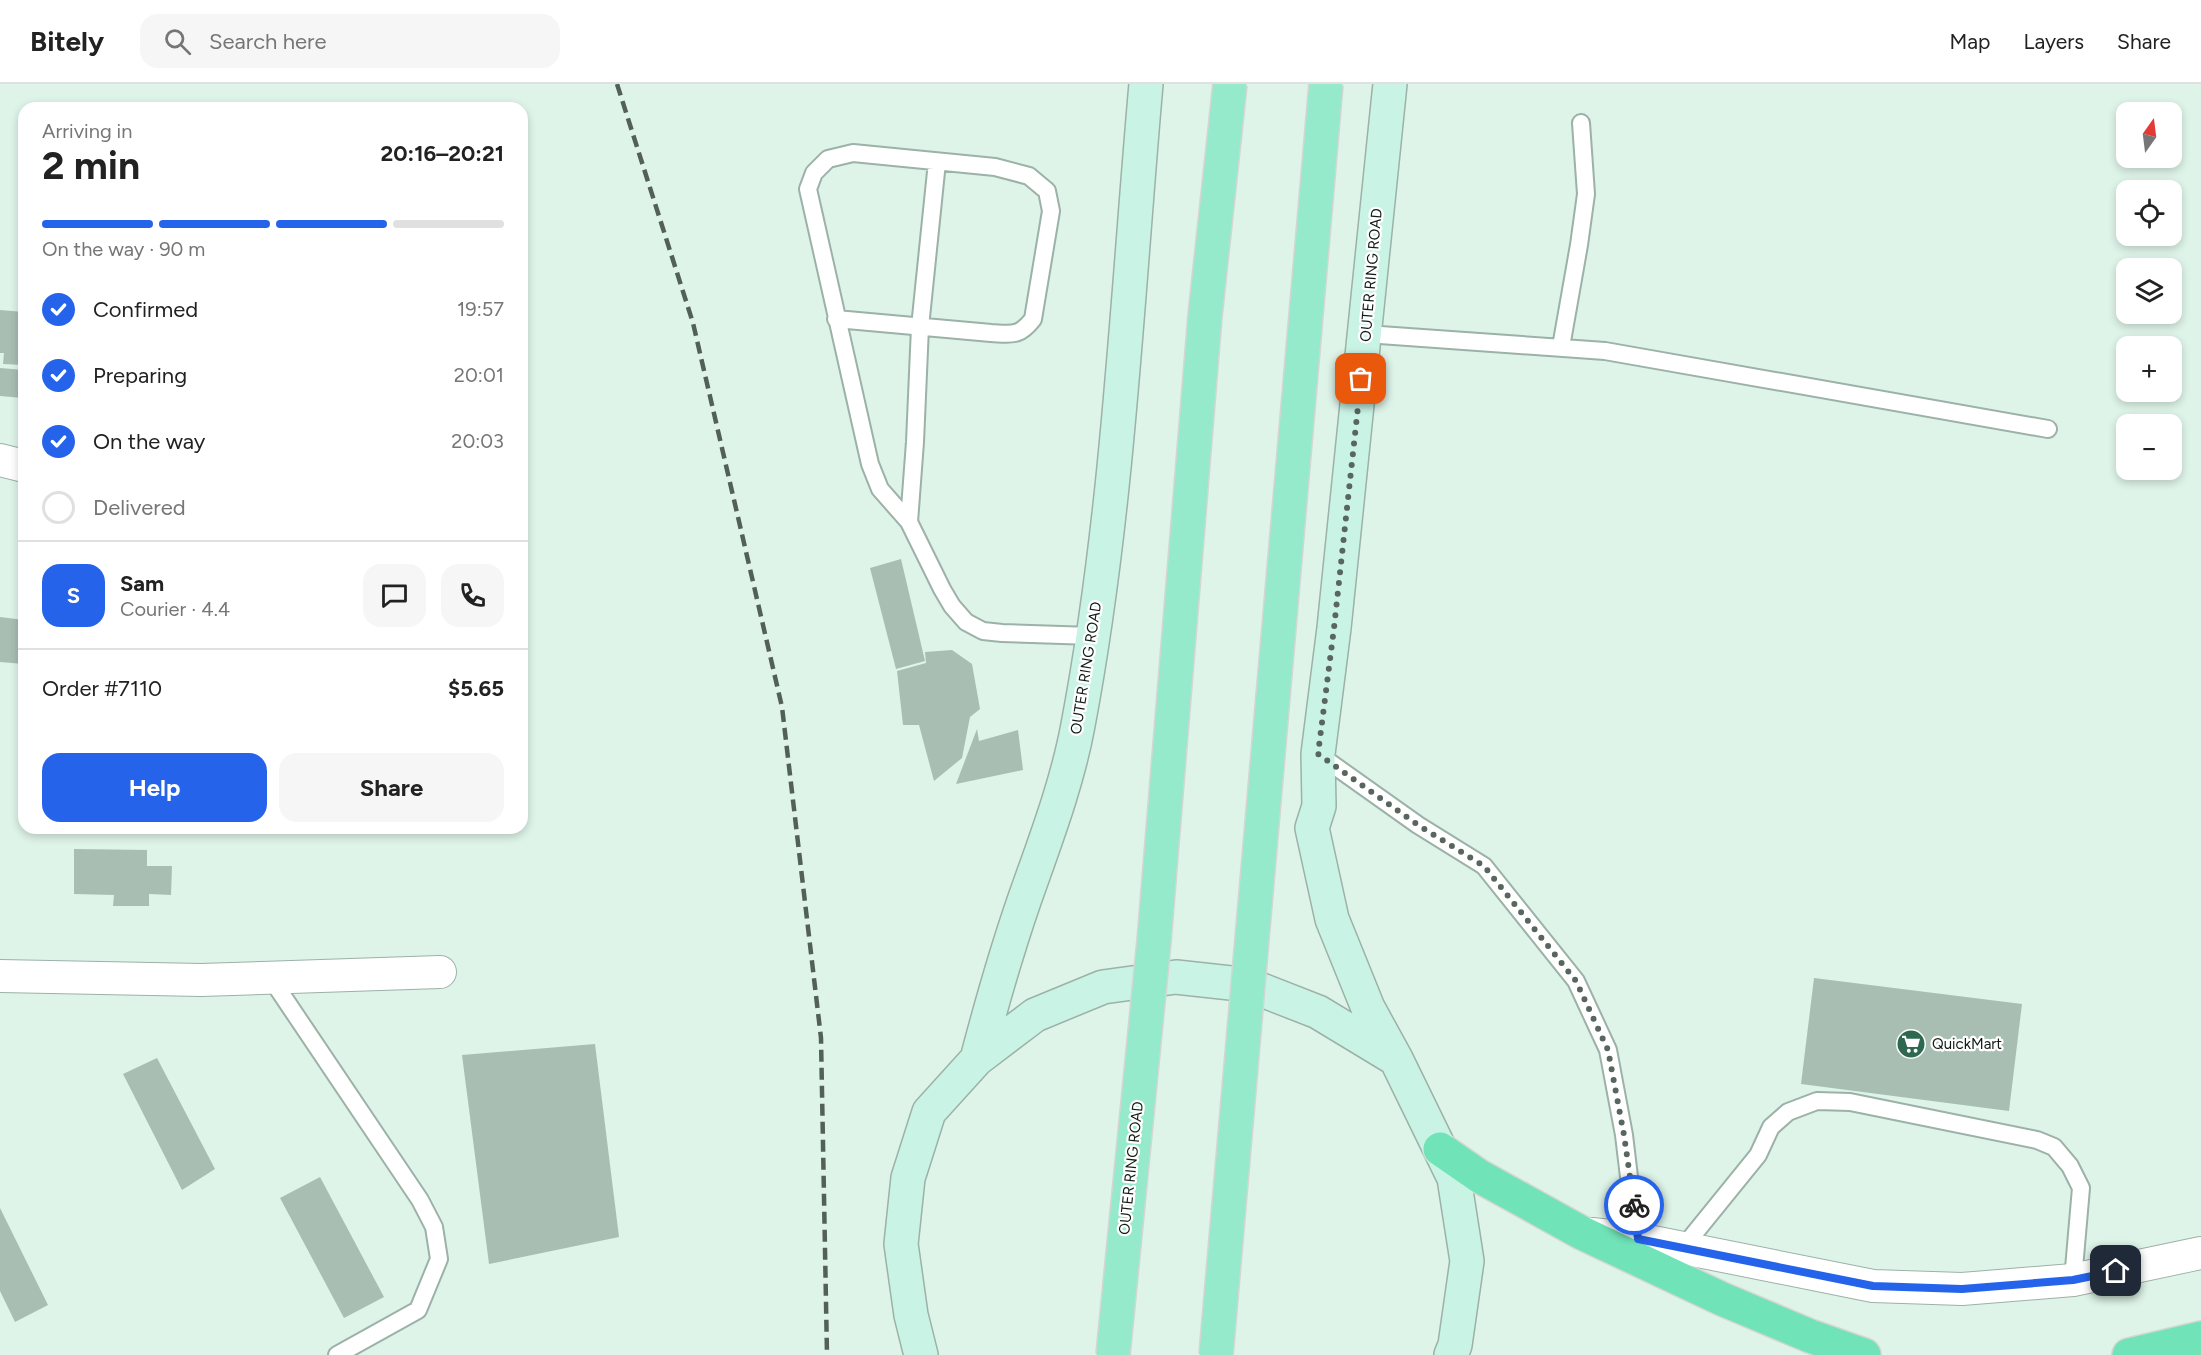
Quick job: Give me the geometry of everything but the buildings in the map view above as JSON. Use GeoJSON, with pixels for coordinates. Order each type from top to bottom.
{"type":"FeatureCollection","features":[{"type":"Feature","properties":{"kind":"highway"},"geometry":{"type":"LineString","coordinates":[[1440,1149],[1479,1176],[1582,1233],[1655,1254],[1732,1304],[1809,1336],[1864,1355]]}},
{"type":"Feature","properties":{"kind":"highway"},"geometry":{"type":"LineString","coordinates":[[2129,1355],[2201,1338]]}},
{"type":"Feature","properties":{"kind":"main road","name":"OUTER RING ROAD"},"geometry":{"type":"LineString","coordinates":[[977,1059],[998,980],[1058,803],[1078,727],[1092,636],[1118,425],[1146,84]]}},
{"type":"Feature","properties":{"kind":"main road","name":"OUTER RING ROAD"},"geometry":{"type":"LineString","coordinates":[[1113,1355],[1154,940],[1205,316],[1230,84]]}},
{"type":"Feature","properties":{"kind":"main road"},"geometry":{"type":"LineString","coordinates":[[1216,1355],[1326,84]]}},
{"type":"Feature","properties":{"kind":"main road","name":"OUTER RING ROAD"},"geometry":{"type":"LineString","coordinates":[[1390,84],[1371,260],[1366,334],[1318,754],[1319,806],[1312,828],[1332,919],[1368,1008],[1396,1059],[1454,1178],[1467,1261],[1455,1345],[1451,1355]]}},
{"type":"Feature","properties":{"kind":"main road","name":"OUTER RING ROAD"},"geometry":{"type":"LineString","coordinates":[[921,1355],[911,1316],[901,1244],[908,1178],[929,1112],[977,1059],[1035,1015],[1103,987],[1176,977],[1249,985],[1318,1012],[1396,1059]]}},
{"type":"Feature","properties":{"kind":"street"},"geometry":{"type":"LineString","coordinates":[[0,460],[18,464]]}},
{"type":"Feature","properties":{"kind":"street"},"geometry":{"type":"LineString","coordinates":[[0,976],[201,980],[440,972]]}},
{"type":"Feature","properties":{"kind":"street"},"geometry":{"type":"LineString","coordinates":[[1655,1254],[1873,1286],[1962,1289],[2073,1280],[2201,1253]]}},
{"type":"Feature","properties":{"kind":"lane"},"geometry":{"type":"LineString","coordinates":[[1561,347],[1586,194],[1581,123]]}},
{"type":"Feature","properties":{"kind":"lane"},"geometry":{"type":"LineString","coordinates":[[836,319],[1011,334],[1024,331],[1033,319],[1051,211],[1047,191],[1029,176],[995,167],[853,153],[828,159],[814,172],[808,189],[836,319],[870,464],[880,489],[909,522],[952,606],[966,622],[983,631],[1092,636]]}},
{"type":"Feature","properties":{"kind":"lane"},"geometry":{"type":"LineString","coordinates":[[909,522],[920,327],[937,162]]}},
{"type":"Feature","properties":{"kind":"lane"},"geometry":{"type":"LineString","coordinates":[[1366,334],[1605,351],[2048,429]]}},
{"type":"Feature","properties":{"kind":"lane"},"geometry":{"type":"LineString","coordinates":[[1318,754],[1418,825],[1484,866],[1576,981],[1608,1050],[1624,1135],[1655,1254],[1758,1155],[1771,1127],[1788,1112],[1817,1101],[1850,1102],[2037,1140],[2054,1147],[2070,1166],[2081,1188],[2073,1280]]}},
{"type":"Feature","properties":{"kind":"lane"},"geometry":{"type":"LineString","coordinates":[[270,977],[420,1200],[434,1227],[439,1259],[418,1311],[337,1355]]}},
{"type":"Feature","properties":{"kind":"railway"},"geometry":{"type":"LineString","coordinates":[[617,84],[693,323],[782,707],[821,1038],[827,1355]]}},
{"type":"Feature","properties":{"kind":"way so far"},"geometry":{"type":"LineString","coordinates":[[1361,379],[1318,754],[1418,825],[1484,866],[1576,981],[1608,1050],[1634,1205]]}},
{"type":"Feature","properties":{"kind":"place","name":"QuickMart"},"geometry":{"type":"Point","coordinates":[1911,1044]}},
{"type":"Feature","properties":{"kind":"route"},"geometry":{"type":"LineString","coordinates":[[1634,1205],[1638,1239],[1873,1286],[1962,1289],[2073,1280],[2116,1271]]}}]}
